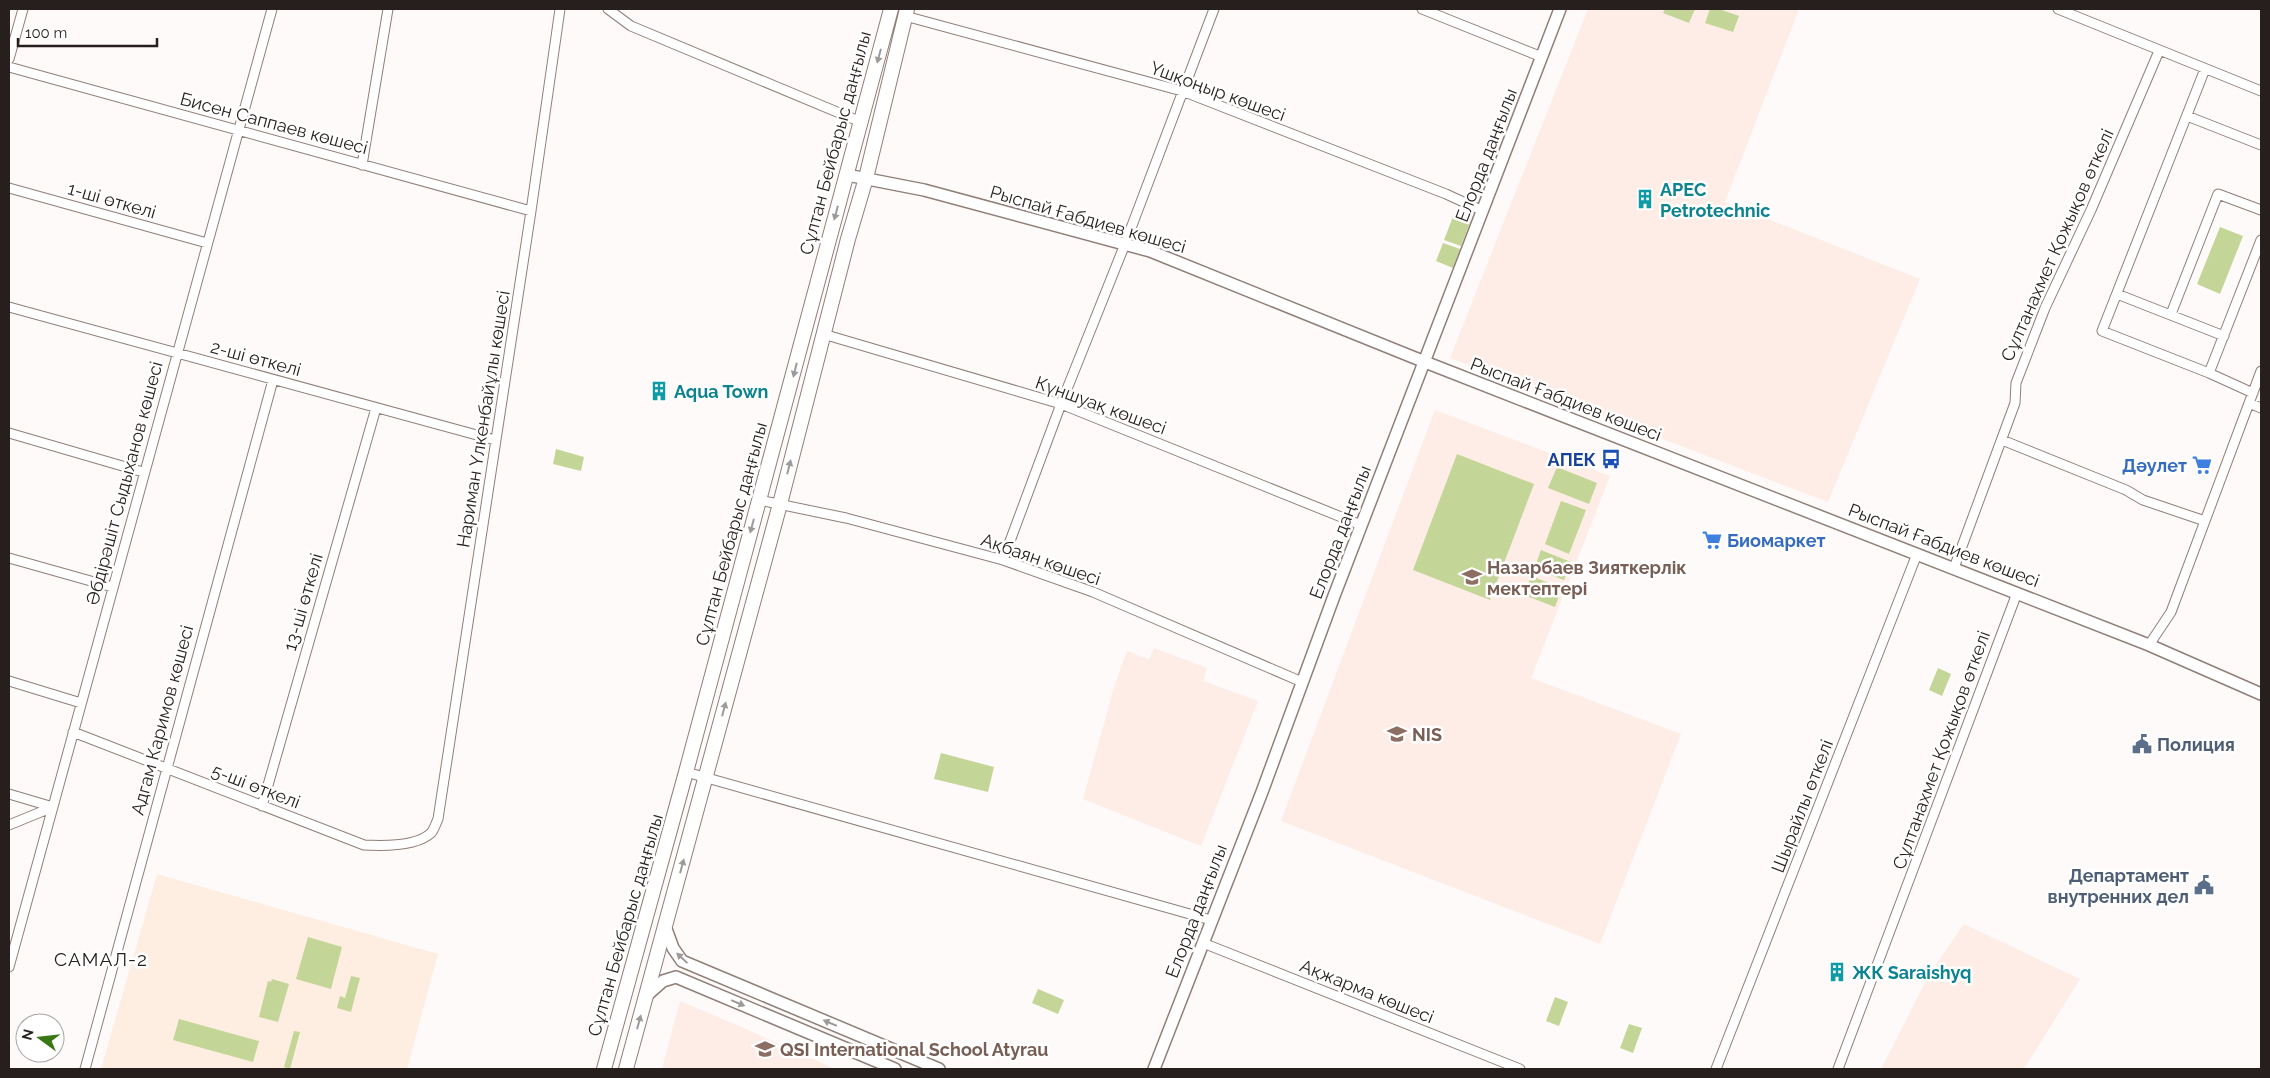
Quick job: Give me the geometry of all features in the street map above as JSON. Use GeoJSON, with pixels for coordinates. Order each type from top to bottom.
{"type":"FeatureCollection","features":[{"type":"Feature","properties":{"kind":"main road","name":"Сұлтан Бейбарыс даңғылы"},"geometry":{"type":"LineString","coordinates":[[604,1069],[686,772],[891,9]]}},
{"type":"Feature","properties":{"kind":"main road","name":"Сұлтан Бейбарыс даңғылы"},"geometry":{"type":"LineString","coordinates":[[626,1069],[666,929],[705,777],[780,504],[823,334],[866,178],[906,12]]}},
{"type":"Feature","properties":{"kind":"street"},"geometry":{"type":"LineString","coordinates":[[9,59],[23,9]]}},
{"type":"Feature","properties":{"kind":"street","name":"Әбдірәшіт Сыдыханов көшесі"},"geometry":{"type":"LineString","coordinates":[[9,967],[112,586],[272,9]]}},
{"type":"Feature","properties":{"kind":"street"},"geometry":{"type":"LineString","coordinates":[[362,164],[388,9]]}},
{"type":"Feature","properties":{"kind":"street","name":"Нариман Үлкенбайұлы көшесі"},"geometry":{"type":"LineString","coordinates":[[431,833],[438,819],[560,9]]}},
{"type":"Feature","properties":{"kind":"street"},"geometry":{"type":"LineString","coordinates":[[608,9],[631,26],[861,122]]}},
{"type":"Feature","properties":{"kind":"street"},"geometry":{"type":"LineString","coordinates":[[1003,560],[1061,404],[1125,244],[1214,9]]}},
{"type":"Feature","properties":{"kind":"street"},"geometry":{"type":"LineString","coordinates":[[1422,9],[1542,57]]}},
{"type":"Feature","properties":{"kind":"street","name":"Елорда даңғылы"},"geometry":{"type":"LineString","coordinates":[[1154,1069],[1262,792],[1361,525],[1484,211],[1560,9]]}},
{"type":"Feature","properties":{"kind":"street"},"geometry":{"type":"LineString","coordinates":[[2058,9],[2261,91]]}},
{"type":"Feature","properties":{"kind":"street","name":"Үшқоңыр көшесі"},"geometry":{"type":"LineString","coordinates":[[906,12],[1182,91],[1446,194],[1484,211]]}},
{"type":"Feature","properties":{"kind":"street","name":"Сұлтанахмет Қожықов өткелі"},"geometry":{"type":"LineString","coordinates":[[1954,568],[2015,403],[2016,383],[2042,316],[2091,210],[2159,50]]}},
{"type":"Feature","properties":{"kind":"street","name":"Бисен Саппаев көшесі"},"geometry":{"type":"LineString","coordinates":[[9,66],[531,211]]}},
{"type":"Feature","properties":{"kind":"street"},"geometry":{"type":"LineString","coordinates":[[2206,70],[2102,331],[2253,393]]}},
{"type":"Feature","properties":{"kind":"street"},"geometry":{"type":"LineString","coordinates":[[2187,116],[2261,145]]}},
{"type":"Feature","properties":{"kind":"street","name":"Рыспай Ғабдиев көшесі"},"geometry":{"type":"LineString","coordinates":[[847,175],[924,190],[1150,251],[1425,362],[2149,645],[2261,694]]}},
{"type":"Feature","properties":{"kind":"street","name":"1-ші өткелі"},"geometry":{"type":"LineString","coordinates":[[9,188],[207,243]]}},
{"type":"Feature","properties":{"kind":"street"},"geometry":{"type":"LineString","coordinates":[[2171,314],[2218,194],[2261,210]]}},
{"type":"Feature","properties":{"kind":"street"},"geometry":{"type":"LineString","coordinates":[[2208,374],[2261,240]]}},
{"type":"Feature","properties":{"kind":"street"},"geometry":{"type":"LineString","coordinates":[[2118,294],[2224,336]]}},
{"type":"Feature","properties":{"kind":"street","name":"2-ші өткелі"},"geometry":{"type":"LineString","coordinates":[[9,307],[495,440]]}},
{"type":"Feature","properties":{"kind":"street","name":"Күншуақ көшесі"},"geometry":{"type":"LineString","coordinates":[[823,334],[1061,404],[1361,525]]}},
{"type":"Feature","properties":{"kind":"street"},"geometry":{"type":"LineString","coordinates":[[2149,645],[2171,612],[2261,371]]}},
{"type":"Feature","properties":{"kind":"street","name":"Адгам Каримов көшесі"},"geometry":{"type":"LineString","coordinates":[[85,1069],[165,769],[273,380]]}},
{"type":"Feature","properties":{"kind":"street"},"geometry":{"type":"LineString","coordinates":[[2249,403],[2261,408]]}},
{"type":"Feature","properties":{"kind":"street","name":"13-ші өткелі"},"geometry":{"type":"LineString","coordinates":[[262,806],[376,408]]}},
{"type":"Feature","properties":{"kind":"street"},"geometry":{"type":"LineString","coordinates":[[9,433],[144,472]]}},
{"type":"Feature","properties":{"kind":"street"},"geometry":{"type":"LineString","coordinates":[[2002,440],[2126,490],[2143,500],[2205,521]]}},
{"type":"Feature","properties":{"kind":"street","name":"Ақбаян көшесі"},"geometry":{"type":"LineString","coordinates":[[759,500],[846,518],[1003,560],[1093,592],[1302,682]]}},
{"type":"Feature","properties":{"kind":"street","name":"Шырайлы өткелі"},"geometry":{"type":"LineString","coordinates":[[1716,1069],[1917,554]]}},
{"type":"Feature","properties":{"kind":"street"},"geometry":{"type":"LineString","coordinates":[[9,558],[112,586]]}},
{"type":"Feature","properties":{"kind":"street","name":"Сұлтанахмет Қожықов өткелі"},"geometry":{"type":"LineString","coordinates":[[1838,1069],[2017,593]]}},
{"type":"Feature","properties":{"kind":"street"},"geometry":{"type":"LineString","coordinates":[[9,681],[81,703]]}},
{"type":"Feature","properties":{"kind":"street","name":"5-ші өткелі"},"geometry":{"type":"LineString","coordinates":[[73,732],[364,845],[387,847],[411,842],[431,833]]}},
{"type":"Feature","properties":{"kind":"street"},"geometry":{"type":"LineString","coordinates":[[686,772],[857,822],[1211,920]]}},
{"type":"Feature","properties":{"kind":"street"},"geometry":{"type":"LineString","coordinates":[[9,794],[53,807]]}},
{"type":"Feature","properties":{"kind":"street"},"geometry":{"type":"LineString","coordinates":[[9,825],[53,807]]}},
{"type":"Feature","properties":{"kind":"street"},"geometry":{"type":"LineString","coordinates":[[666,929],[672,948],[682,961],[939,1069]]}},
{"type":"Feature","properties":{"kind":"street","name":"Ақжарма көшесі"},"geometry":{"type":"LineString","coordinates":[[1203,943],[1520,1069]]}},
{"type":"Feature","properties":{"kind":"street"},"geometry":{"type":"LineString","coordinates":[[646,996],[663,981],[676,977],[895,1069]]}},
{"type":"Feature","properties":{"kind":"shaded area"},"geometry":{"type":"Polygon","coordinates":[[[1588,9],[1799,9],[1725,202],[1920,279],[1828,502],[1450,358],[1588,9]]]}},
{"type":"Feature","properties":{"kind":"shaded area","name":"Назарбаев Зияткерлік мектептері"},"geometry":{"type":"Polygon","coordinates":[[[1435,410],[1610,476],[1531,678],[1681,734],[1600,944],[1281,821],[1435,410]]]}},
{"type":"Feature","properties":{"kind":"shaded area"},"geometry":{"type":"Polygon","coordinates":[[[1154,648],[1207,668],[1203,681],[1258,701],[1201,846],[1083,799],[1115,684],[1127,651],[1149,659],[1154,648]]]}},
{"type":"Feature","properties":{"kind":"shaded area"},"geometry":{"type":"Polygon","coordinates":[[[157,874],[438,954],[407,1069],[101,1069],[157,874]]]}},
{"type":"Feature","properties":{"kind":"shaded area"},"geometry":{"type":"Polygon","coordinates":[[[1964,924],[2080,979],[2024,1069],[1881,1069],[1930,973],[1964,924]]]}},
{"type":"Feature","properties":{"kind":"shaded area"},"geometry":{"type":"Polygon","coordinates":[[[680,1001],[746,1029],[835,1069],[662,1069],[680,1001]]]}},
{"type":"Feature","properties":{"kind":"green space"},"geometry":{"type":"Polygon","coordinates":[[[1665,9],[1695,9],[1689,23],[1663,13],[1665,9]]]}},
{"type":"Feature","properties":{"kind":"green space"},"geometry":{"type":"Polygon","coordinates":[[[1710,9],[1719,9],[1739,16],[1733,32],[1705,23],[1710,9]]]}},
{"type":"Feature","properties":{"kind":"green space"},"geometry":{"type":"Polygon","coordinates":[[[1454,214],[1471,220],[1461,246],[1444,240],[1454,214]]]}},
{"type":"Feature","properties":{"kind":"green space"},"geometry":{"type":"Polygon","coordinates":[[[2220,227],[2243,236],[2220,294],[2197,284],[2220,227]]]}},
{"type":"Feature","properties":{"kind":"green space"},"geometry":{"type":"Polygon","coordinates":[[[1443,243],[1460,249],[1453,268],[1436,261],[1443,243]]]}},
{"type":"Feature","properties":{"kind":"green space"},"geometry":{"type":"Polygon","coordinates":[[[556,449],[584,457],[581,471],[553,464],[556,449]]]}},
{"type":"Feature","properties":{"kind":"green space"},"geometry":{"type":"Polygon","coordinates":[[[1457,454],[1534,484],[1490,600],[1413,570],[1457,454]]]}},
{"type":"Feature","properties":{"kind":"green space"},"geometry":{"type":"Polygon","coordinates":[[[1557,467],[1597,483],[1589,504],[1548,488],[1557,467]]]}},
{"type":"Feature","properties":{"kind":"green space"},"geometry":{"type":"Polygon","coordinates":[[[1561,501],[1586,510],[1569,554],[1545,544],[1561,501]]]}},
{"type":"Feature","properties":{"kind":"green space"},"geometry":{"type":"Polygon","coordinates":[[[1541,550],[1571,562],[1564,580],[1534,569],[1541,550]]]}},
{"type":"Feature","properties":{"kind":"green space"},"geometry":{"type":"Polygon","coordinates":[[[1531,576],[1562,588],[1555,607],[1524,595],[1531,576]]]}},
{"type":"Feature","properties":{"kind":"green space"},"geometry":{"type":"Polygon","coordinates":[[[1938,668],[1951,674],[1942,696],[1929,690],[1938,668]]]}},
{"type":"Feature","properties":{"kind":"green space"},"geometry":{"type":"Polygon","coordinates":[[[941,753],[994,767],[988,792],[934,779],[941,753]]]}},
{"type":"Feature","properties":{"kind":"green space"},"geometry":{"type":"Polygon","coordinates":[[[308,937],[342,947],[331,989],[296,979],[308,937]]]}},
{"type":"Feature","properties":{"kind":"green space"},"geometry":{"type":"Polygon","coordinates":[[[351,976],[360,978],[351,1012],[337,1008],[340,996],[345,998],[351,976]]]}},
{"type":"Feature","properties":{"kind":"green space"},"geometry":{"type":"Polygon","coordinates":[[[272,979],[289,984],[278,1022],[259,1017],[268,981],[271,982],[272,979]]]}},
{"type":"Feature","properties":{"kind":"green space"},"geometry":{"type":"Polygon","coordinates":[[[1038,989],[1064,1000],[1058,1014],[1032,1003],[1038,989]]]}},
{"type":"Feature","properties":{"kind":"green space"},"geometry":{"type":"Polygon","coordinates":[[[1555,997],[1568,1002],[1559,1026],[1546,1021],[1555,997]]]}},
{"type":"Feature","properties":{"kind":"green space"},"geometry":{"type":"Polygon","coordinates":[[[179,1019],[259,1041],[253,1062],[173,1040],[179,1019]]]}},
{"type":"Feature","properties":{"kind":"green space"},"geometry":{"type":"Polygon","coordinates":[[[1629,1024],[1642,1028],[1633,1053],[1620,1048],[1629,1024]]]}},
{"type":"Feature","properties":{"kind":"green space"},"geometry":{"type":"Polygon","coordinates":[[[294,1031],[300,1032],[290,1069],[284,1067],[294,1031]]]}},
{"type":"Feature","properties":{"kind":"place","name":"APEC Petrotechnic"},"geometry":{"type":"Point","coordinates":[1645,199]}},
{"type":"Feature","properties":{"kind":"place","name":"Aqua Town"},"geometry":{"type":"Point","coordinates":[659,391]}},
{"type":"Feature","properties":{"kind":"place","name":"АПЕК"},"geometry":{"type":"Point","coordinates":[1611,459]}},
{"type":"Feature","properties":{"kind":"place","name":"Дәулет"},"geometry":{"type":"Point","coordinates":[2202,465]}},
{"type":"Feature","properties":{"kind":"place","name":"Биомаркет"},"geometry":{"type":"Point","coordinates":[1712,540]}},
{"type":"Feature","properties":{"kind":"place","name":"Назарбаев Зияткерлік мектептері"},"geometry":{"type":"Point","coordinates":[1472,577]}},
{"type":"Feature","properties":{"kind":"place","name":"NIS"},"geometry":{"type":"Point","coordinates":[1397,734]}},
{"type":"Feature","properties":{"kind":"place","name":"Полиция"},"geometry":{"type":"Point","coordinates":[2142,744]}},
{"type":"Feature","properties":{"kind":"place","name":"Департамент внутренних дел"},"geometry":{"type":"Point","coordinates":[2204,885]}},
{"type":"Feature","properties":{"kind":"place","name":"ЖК Saraishyq"},"geometry":{"type":"Point","coordinates":[1837,972]}},
{"type":"Feature","properties":{"kind":"place","name":"QSI International School Atyrau"},"geometry":{"type":"Point","coordinates":[765,1049]}},
{"type":"Feature","properties":{"kind":"district","name":"САМАЛ-2"},"geometry":{"type":"Point","coordinates":[101,959]}}]}
